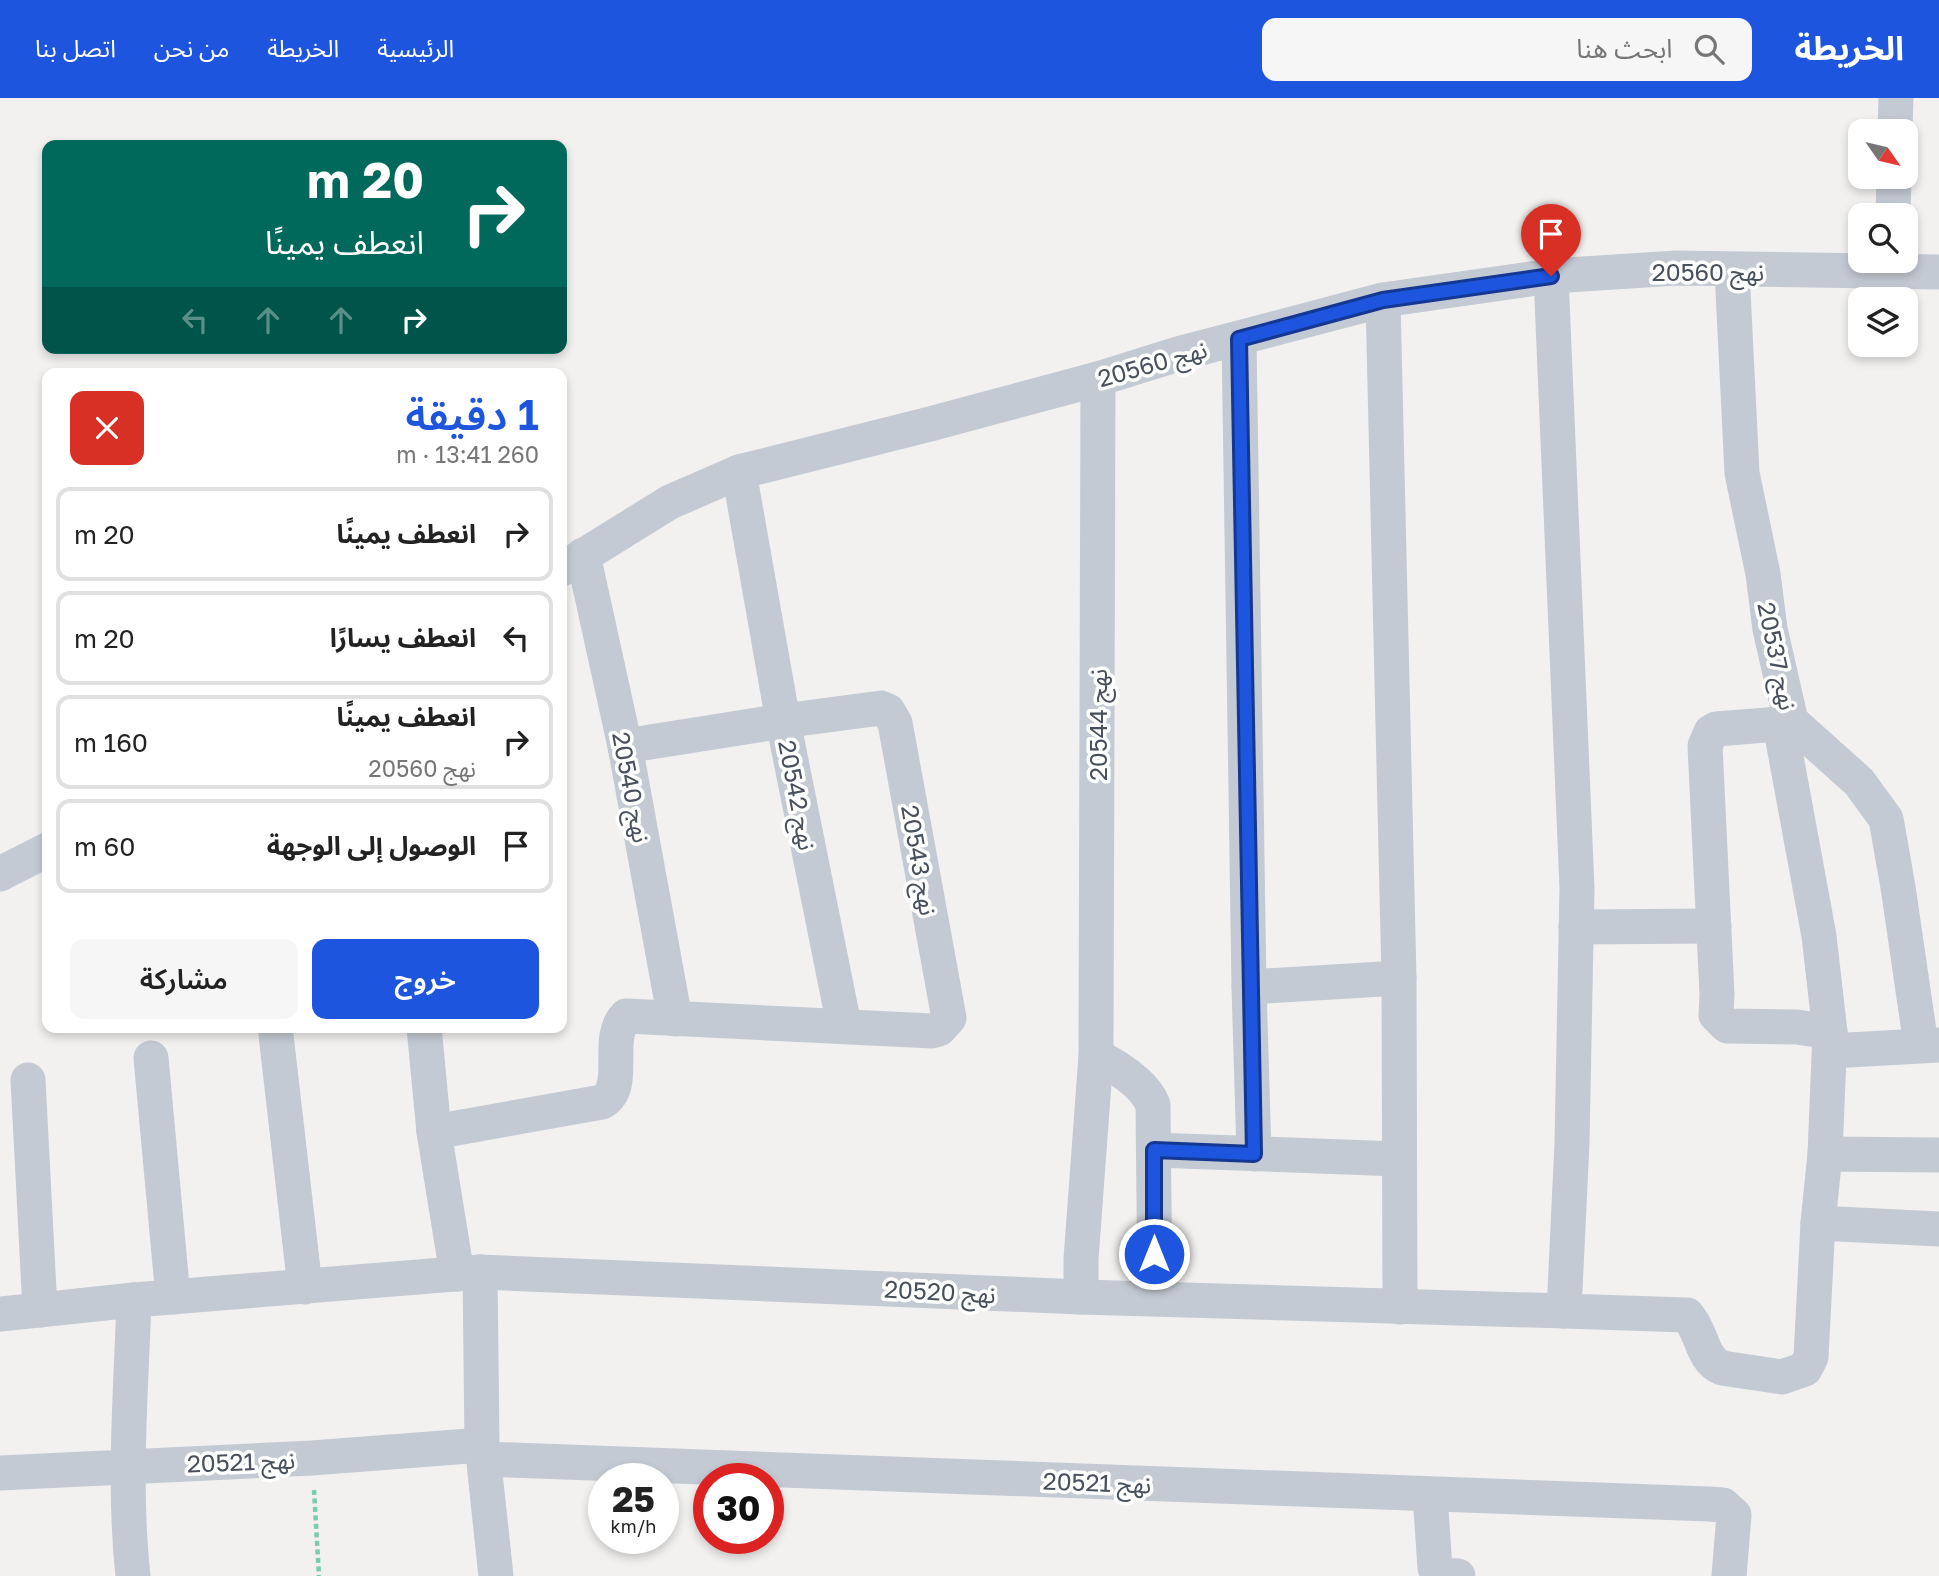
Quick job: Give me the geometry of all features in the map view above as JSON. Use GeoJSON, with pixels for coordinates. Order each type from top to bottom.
{"type":"FeatureCollection","features":[{"type":"Feature","properties":{"kind":"street"},"geometry":{"type":"LineString","coordinates":[[1895,119],[1896,98]]}},
{"type":"Feature","properties":{"kind":"street","name":"نهج 20560"},"geometry":{"type":"LineString","coordinates":[[573,562],[670,502],[739,472],[1098,379],[1178,354],[1383,300],[1551,276],[1677,268],[1732,271],[1848,267]]}},
{"type":"Feature","properties":{"kind":"street","name":"نهج 20560"},"geometry":{"type":"LineString","coordinates":[[1918,269],[1939,272]]}},
{"type":"Feature","properties":{"kind":"street","name":"نهج 20537"},"geometry":{"type":"LineString","coordinates":[[1732,271],[1742,473],[1763,574],[1785,722],[1859,782],[1886,820],[1930,1045]]}},
{"type":"Feature","properties":{"kind":"street"},"geometry":{"type":"LineString","coordinates":[[1551,276],[1576,875],[1572,1143],[1564,1311]]}},
{"type":"Feature","properties":{"kind":"street"},"geometry":{"type":"LineString","coordinates":[[1383,300],[1399,978],[1400,1307]]}},
{"type":"Feature","properties":{"kind":"street"},"geometry":{"type":"LineString","coordinates":[[1239,339],[1254,1154]]}},
{"type":"Feature","properties":{"kind":"street","name":"نهج 20544"},"geometry":{"type":"LineString","coordinates":[[1081,1297],[1081,1259],[1102,1059],[1098,379]]}},
{"type":"Feature","properties":{"kind":"street"},"geometry":{"type":"LineString","coordinates":[[739,472],[783,721]]}},
{"type":"Feature","properties":{"kind":"street","name":"نهج 20540"},"geometry":{"type":"LineString","coordinates":[[573,562],[625,746],[675,1019]]}},
{"type":"Feature","properties":{"kind":"street","name":"نهج 20543"},"geometry":{"type":"LineString","coordinates":[[783,721],[881,708],[888,711],[895,723],[949,1018],[939,1029],[932,1031],[844,1025]]}},
{"type":"Feature","properties":{"kind":"street","name":"نهج 20542"},"geometry":{"type":"LineString","coordinates":[[625,746],[783,721],[844,1025]]}},
{"type":"Feature","properties":{"kind":"street"},"geometry":{"type":"LineString","coordinates":[[1930,1045],[1830,1041],[1797,1027],[1727,1026],[1716,1015],[1705,746],[1716,729],[1785,722],[1819,936],[1830,1041],[1825,1154],[1818,1223],[1939,1228]]}},
{"type":"Feature","properties":{"kind":"street"},"geometry":{"type":"LineString","coordinates":[[0,874],[42,853]]}},
{"type":"Feature","properties":{"kind":"street"},"geometry":{"type":"LineString","coordinates":[[1576,927],[1714,926]]}},
{"type":"Feature","properties":{"kind":"street"},"geometry":{"type":"LineString","coordinates":[[1249,987],[1399,978]]}},
{"type":"Feature","properties":{"kind":"street"},"geometry":{"type":"LineString","coordinates":[[434,1132],[602,1102],[608,1098],[614,1087],[616,1033],[620,1022],[626,1016],[844,1025]]}},
{"type":"Feature","properties":{"kind":"street"},"geometry":{"type":"LineString","coordinates":[[425,1033],[434,1132],[469,1273],[496,1576]]}},
{"type":"Feature","properties":{"kind":"street"},"geometry":{"type":"LineString","coordinates":[[276,1035],[305,1287]]}},
{"type":"Feature","properties":{"kind":"street"},"geometry":{"type":"LineString","coordinates":[[151,1058],[173,1297]]}},
{"type":"Feature","properties":{"kind":"street"},"geometry":{"type":"LineString","coordinates":[[1102,1059],[1146,1091],[1153,1105],[1155,1298]]}},
{"type":"Feature","properties":{"kind":"street"},"geometry":{"type":"LineString","coordinates":[[28,1080],[40,1310]]}},
{"type":"Feature","properties":{"kind":"street"},"geometry":{"type":"LineString","coordinates":[[1154,1150],[1399,1159]]}},
{"type":"Feature","properties":{"kind":"street"},"geometry":{"type":"LineString","coordinates":[[1825,1154],[1939,1154]]}},
{"type":"Feature","properties":{"kind":"street","name":"نهج 20520"},"geometry":{"type":"LineString","coordinates":[[0,1314],[134,1300],[469,1273],[1081,1297],[1687,1315],[1696,1324],[1705,1353],[1713,1364],[1722,1368],[1782,1377],[1805,1369],[1811,1357],[1818,1223]]}},
{"type":"Feature","properties":{"kind":"street"},"geometry":{"type":"LineString","coordinates":[[131,1561],[128,1465],[134,1300]]}},
{"type":"Feature","properties":{"kind":"street","name":"نهج 20521"},"geometry":{"type":"LineString","coordinates":[[0,1473],[128,1465],[483,1452],[1430,1495],[1709,1504],[1723,1506],[1734,1515],[1729,1576]]}},
{"type":"Feature","properties":{"kind":"street"},"geometry":{"type":"LineString","coordinates":[[1430,1495],[1435,1568],[1441,1575],[1456,1576]]}},
{"type":"Feature","properties":{"kind":"path"},"geometry":{"type":"LineString","coordinates":[[312,1458],[319,1576]]}},
{"type":"Feature","properties":{"kind":"route"},"geometry":{"type":"LineString","coordinates":[[1154,1254],[1154,1150],[1254,1154],[1248,960],[1239,339],[1383,300],[1551,276]]}}]}
